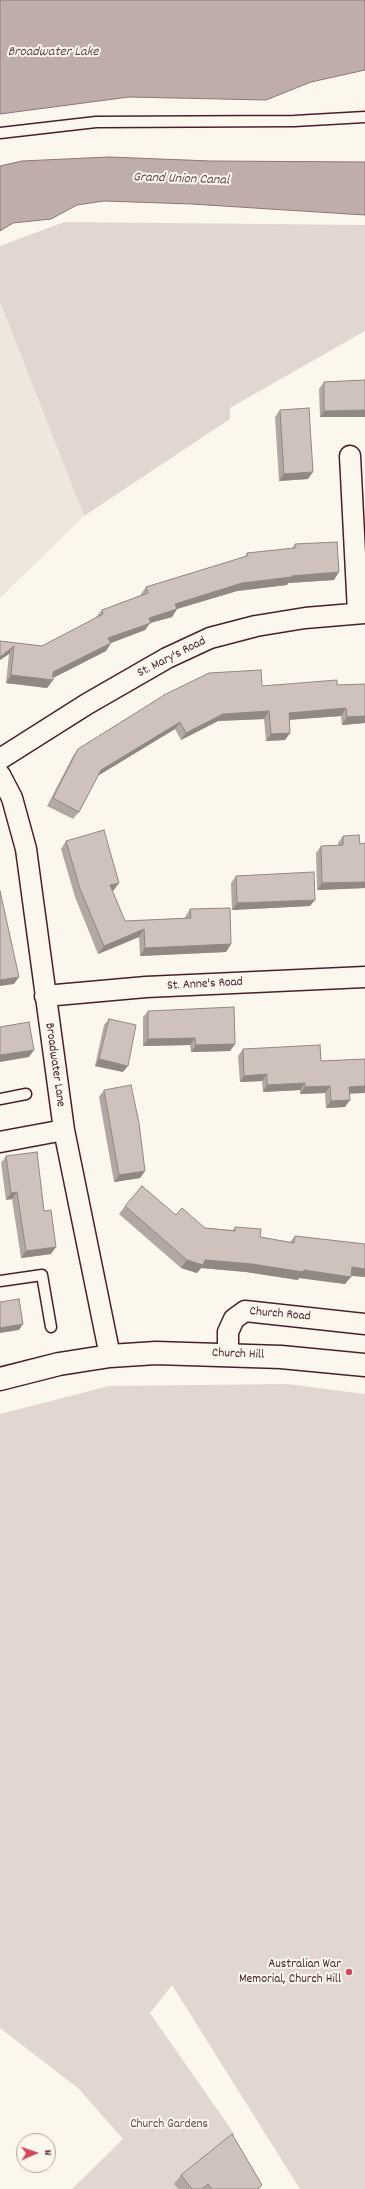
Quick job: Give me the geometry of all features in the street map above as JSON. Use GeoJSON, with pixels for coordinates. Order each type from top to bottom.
{"type":"FeatureCollection","features":[{"type":"Feature","properties":{"kind":"street"},"geometry":{"type":"LineString","coordinates":[[350,456],[361,613]]}},
{"type":"Feature","properties":{"kind":"street","name":"St. Mary's Road"},"geometry":{"type":"LineString","coordinates":[[0,759],[87,704],[167,658],[210,638],[256,626],[305,618],[361,613]]}},
{"type":"Feature","properties":{"kind":"street","name":"Broadwater Lane"},"geometry":{"type":"LineString","coordinates":[[0,775],[12,798],[26,849],[64,1130],[110,1356]]}},
{"type":"Feature","properties":{"kind":"street","name":"St. Anne's Road"},"geometry":{"type":"LineString","coordinates":[[45,996],[146,987],[365,977]]}},
{"type":"Feature","properties":{"kind":"street"},"geometry":{"type":"LineString","coordinates":[[0,1142],[64,1130]]}},
{"type":"Feature","properties":{"kind":"street","name":"Church Road"},"geometry":{"type":"LineString","coordinates":[[228,1354],[228,1332],[234,1319],[245,1311],[365,1324]]}},
{"type":"Feature","properties":{"kind":"street","name":"Church Hill"},"geometry":{"type":"LineString","coordinates":[[0,1379],[59,1364],[110,1356],[156,1353],[228,1354],[281,1357],[365,1366]]}},
{"type":"Feature","properties":{"kind":"lane"},"geometry":{"type":"LineString","coordinates":[[0,133],[96,122],[294,121],[365,118]]}},
{"type":"Feature","properties":{"kind":"lane"},"geometry":{"type":"LineString","coordinates":[[0,1099],[26,1094]]}},
{"type":"Feature","properties":{"kind":"lane"},"geometry":{"type":"LineString","coordinates":[[0,1281],[42,1275],[51,1327]]}},
{"type":"Feature","properties":{"kind":"shaded area"},"geometry":{"type":"Polygon","coordinates":[[[0,302],[84,516],[0,598],[0,302]]]}},
{"type":"Feature","properties":{"kind":"green space"},"geometry":{"type":"Polygon","coordinates":[[[64,222],[365,225],[365,331],[230,408],[230,419],[84,516],[0,302],[0,246],[64,222]]]}},
{"type":"Feature","properties":{"kind":"green space","name":"Church Gardens"},"geometry":{"type":"Polygon","coordinates":[[[287,1384],[365,1394],[365,2189],[300,2189],[172,1985],[150,2013],[235,2135],[175,2184],[178,2189],[72,2189],[123,2139],[79,2089],[0,2028],[0,1414],[109,1386],[287,1384]]]}},
{"type":"Feature","properties":{"kind":"water","name":"Broadwater Lake"},"geometry":{"type":"Polygon","coordinates":[[[0,0],[365,0],[365,70],[311,82],[266,100],[129,97],[0,114],[0,0]]]}},
{"type":"Feature","properties":{"kind":"water","name":"Grand Union Canal"},"geometry":{"type":"Polygon","coordinates":[[[109,157],[211,161],[365,162],[365,215],[191,204],[104,201],[77,205],[51,219],[13,223],[0,231],[0,166],[22,161],[109,157]]]}},
{"type":"Feature","properties":{"kind":"building"},"geometry":{"type":"Polygon","coordinates":[[[365,380],[365,410],[324,411],[324,382],[365,380]]]}},
{"type":"Feature","properties":{"kind":"building"},"geometry":{"type":"Polygon","coordinates":[[[309,408],[313,472],[284,474],[280,410],[309,408]]]}},
{"type":"Feature","properties":{"kind":"building"},"geometry":{"type":"Polygon","coordinates":[[[337,542],[339,572],[292,576],[242,583],[175,604],[177,609],[149,618],[151,623],[108,638],[111,643],[53,672],[53,680],[11,675],[14,646],[0,657],[0,641],[42,646],[103,614],[102,610],[148,593],[146,587],[247,556],[247,553],[295,548],[295,544],[337,542]]]}},
{"type":"Feature","properties":{"kind":"building"},"geometry":{"type":"Polygon","coordinates":[[[261,670],[262,686],[337,680],[337,685],[365,684],[365,716],[347,717],[346,708],[289,713],[290,733],[271,734],[269,711],[223,714],[186,733],[180,722],[101,770],[79,812],[53,798],[78,749],[166,694],[209,673],[261,670]]]}},
{"type":"Feature","properties":{"kind":"building"},"geometry":{"type":"Polygon","coordinates":[[[104,830],[119,883],[110,885],[125,921],[191,918],[190,909],[230,908],[231,944],[145,948],[144,929],[104,946],[80,889],[66,841],[104,830]]]}},
{"type":"Feature","properties":{"kind":"building"},"geometry":{"type":"Polygon","coordinates":[[[359,835],[360,844],[365,843],[365,882],[322,883],[321,846],[343,845],[343,836],[359,835]]]}},
{"type":"Feature","properties":{"kind":"building"},"geometry":{"type":"Polygon","coordinates":[[[314,872],[315,900],[237,903],[236,876],[314,872]]]}},
{"type":"Feature","properties":{"kind":"building"},"geometry":{"type":"Polygon","coordinates":[[[0,891],[19,977],[0,980],[0,891]]]}},
{"type":"Feature","properties":{"kind":"building"},"geometry":{"type":"Polygon","coordinates":[[[234,1007],[235,1044],[196,1045],[195,1038],[148,1039],[148,1011],[234,1007]]]}},
{"type":"Feature","properties":{"kind":"building"},"geometry":{"type":"Polygon","coordinates":[[[109,1019],[136,1025],[128,1066],[99,1059],[109,1019]]]}},
{"type":"Feature","properties":{"kind":"building"},"geometry":{"type":"Polygon","coordinates":[[[29,1022],[34,1050],[0,1055],[0,1027],[29,1022]]]}},
{"type":"Feature","properties":{"kind":"building"},"geometry":{"type":"Polygon","coordinates":[[[320,1045],[321,1061],[365,1059],[365,1086],[349,1087],[350,1100],[331,1101],[330,1086],[305,1087],[305,1083],[267,1085],[267,1074],[244,1076],[243,1049],[320,1045]]]}},
{"type":"Feature","properties":{"kind":"building"},"geometry":{"type":"Polygon","coordinates":[[[131,1085],[139,1123],[145,1171],[119,1175],[104,1090],[131,1085]]]}},
{"type":"Feature","properties":{"kind":"building"},"geometry":{"type":"Polygon","coordinates":[[[37,1152],[44,1211],[51,1210],[56,1247],[26,1251],[17,1192],[11,1193],[6,1156],[37,1152]]]}},
{"type":"Feature","properties":{"kind":"building"},"geometry":{"type":"Polygon","coordinates":[[[142,1186],[176,1215],[182,1208],[205,1228],[235,1231],[235,1227],[261,1229],[260,1237],[294,1243],[295,1236],[365,1244],[365,1269],[352,1267],[351,1277],[304,1270],[303,1272],[252,1264],[205,1260],[203,1265],[187,1260],[125,1206],[142,1186]]]}},
{"type":"Feature","properties":{"kind":"building"},"geometry":{"type":"Polygon","coordinates":[[[19,1299],[23,1324],[0,1328],[0,1302],[19,1299]]]}},
{"type":"Feature","properties":{"kind":"building"},"geometry":{"type":"Polygon","coordinates":[[[232,2134],[262,2185],[257,2189],[212,2189],[208,2184],[202,2189],[192,2189],[181,2175],[232,2134]]]}},
{"type":"Feature","properties":{"kind":"place","name":"Australian War Memorial, Church Hill"},"geometry":{"type":"Point","coordinates":[349,1972]}}]}
